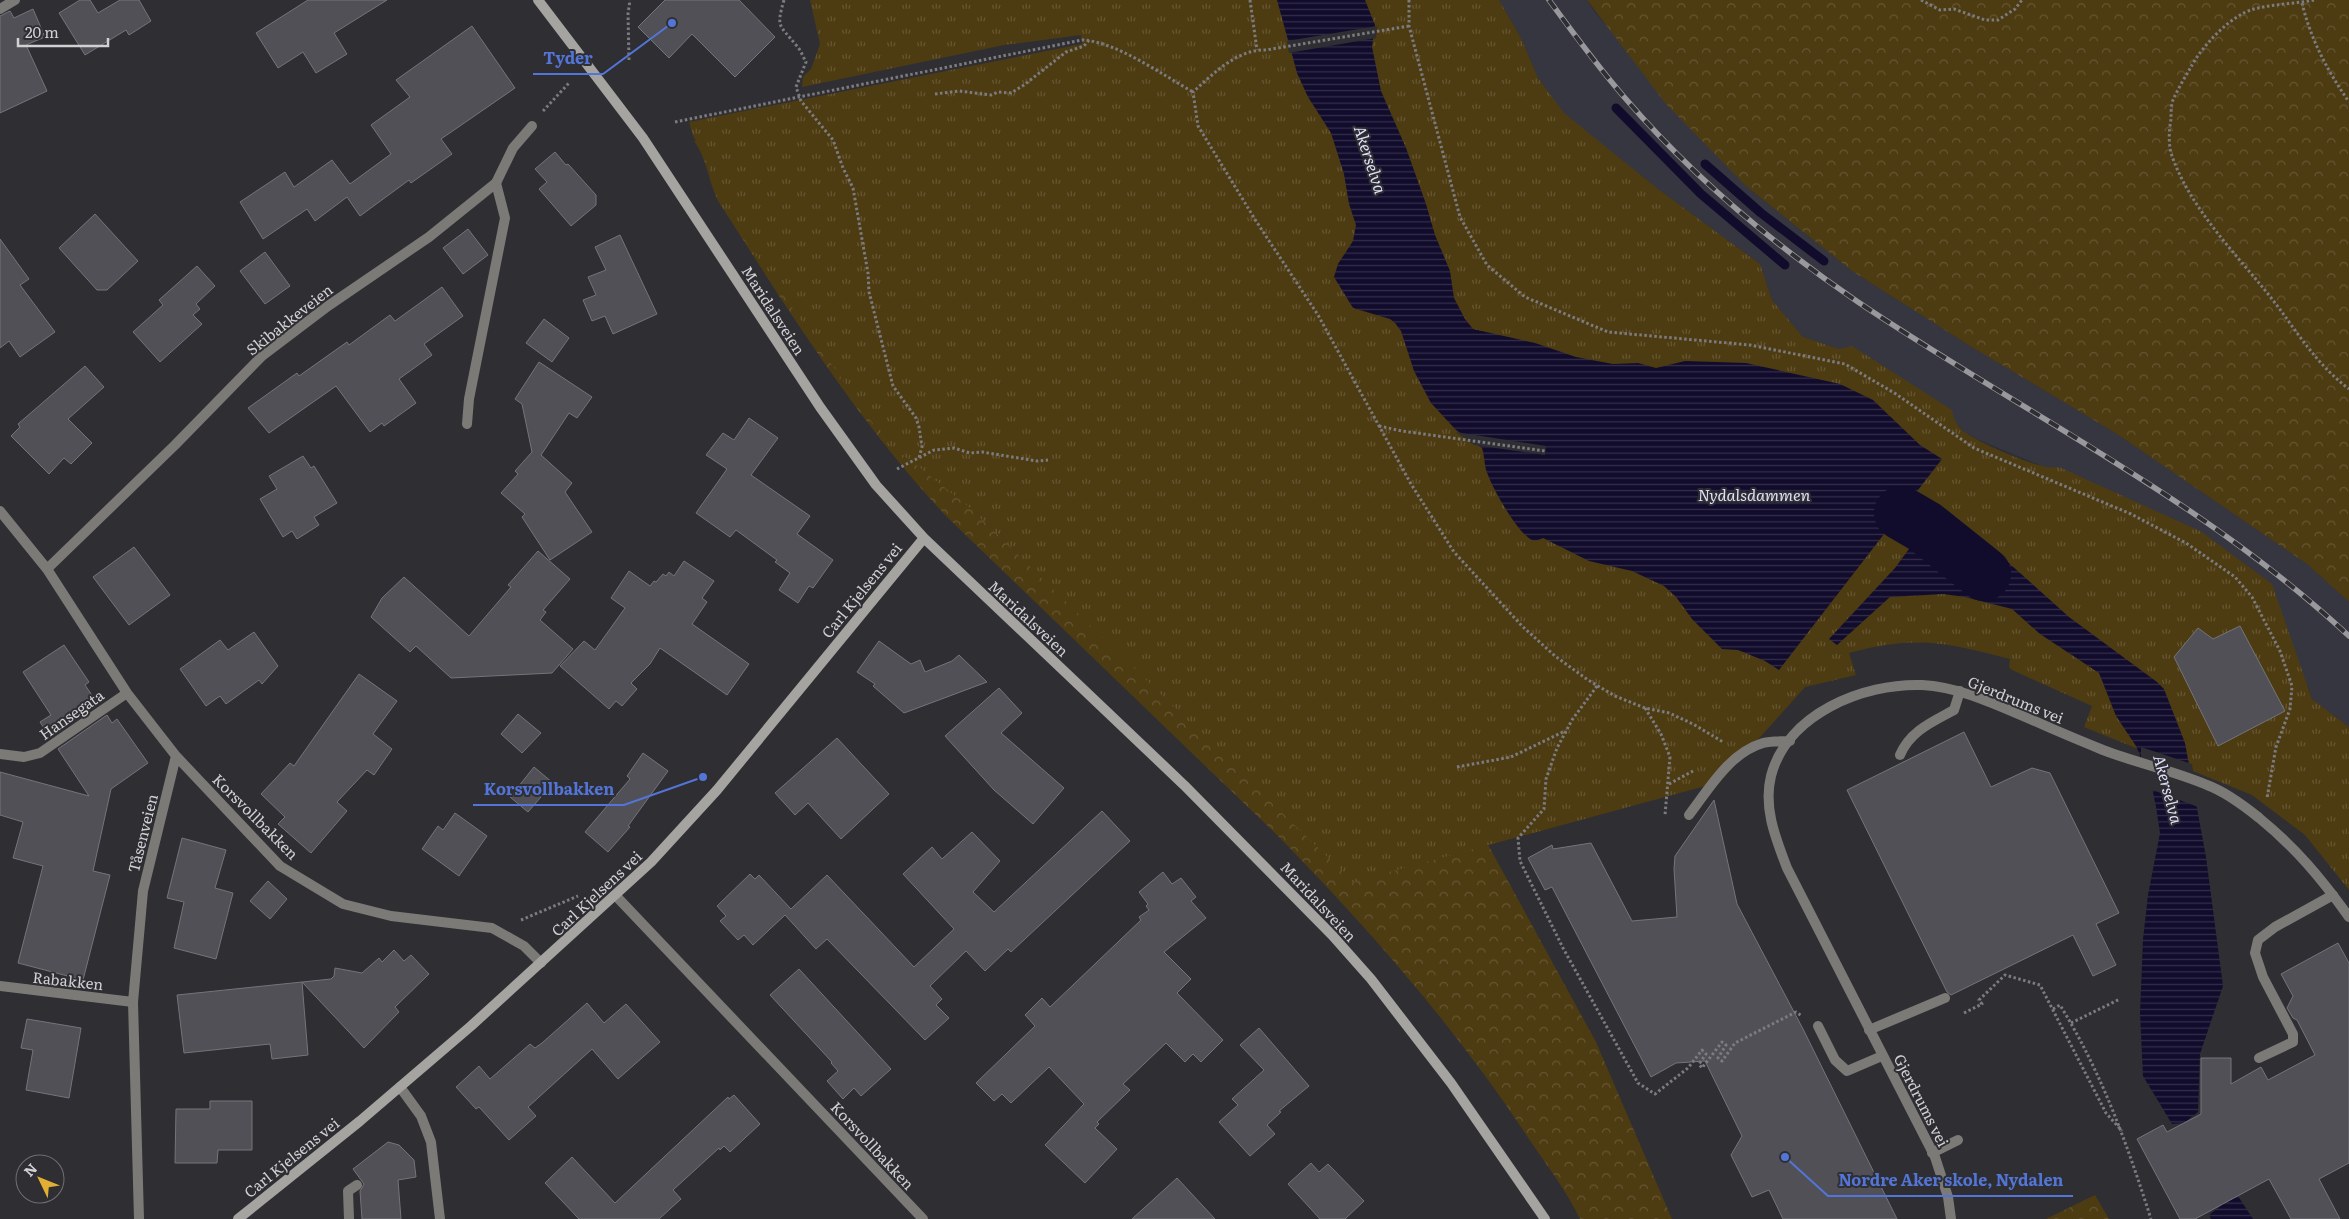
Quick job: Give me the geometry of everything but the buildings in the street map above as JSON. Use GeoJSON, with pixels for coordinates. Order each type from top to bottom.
{"type":"FeatureCollection","features":[{"type":"Feature","properties":{"kind":"main road","name":"Maridalsveien"},"geometry":{"type":"LineString","coordinates":[[538,0],[642,138],[850,451],[876,485],[924,538],[1184,785],[1332,935],[1371,979],[1451,1083],[1544,1219]]}},
{"type":"Feature","properties":{"kind":"main road","name":"Carl Kjelsens vei"},"geometry":{"type":"LineString","coordinates":[[238,1219],[400,1087],[616,896],[651,862],[717,790],[924,538]]}},
{"type":"Feature","properties":{"kind":"street"},"geometry":{"type":"LineString","coordinates":[[0,9],[15,0]]}},
{"type":"Feature","properties":{"kind":"street","name":"Skibakkeveien"},"geometry":{"type":"LineString","coordinates":[[47,569],[175,445],[262,356],[328,306],[429,237],[496,183],[513,148],[532,126]]}},
{"type":"Feature","properties":{"kind":"street"},"geometry":{"type":"LineString","coordinates":[[466,424],[469,399],[505,218],[496,183]]}},
{"type":"Feature","properties":{"kind":"street"},"geometry":{"type":"LineString","coordinates":[[0,510],[47,569],[127,692],[176,756]]}},
{"type":"Feature","properties":{"kind":"street","name":"Gjerdrums vei"},"geometry":{"type":"LineString","coordinates":[[1951,1219],[1948,1197],[1932,1153],[1787,868],[1772,832],[1771,777],[1778,758],[1802,726],[1819,712],[1846,699],[1882,688],[1922,685],[1960,692],[1993,703],[2131,761],[2208,785],[2258,817],[2290,843],[2349,917]]}},
{"type":"Feature","properties":{"kind":"street","name":"Hansegata"},"geometry":{"type":"LineString","coordinates":[[0,754],[24,757],[40,753],[127,692]]}},
{"type":"Feature","properties":{"kind":"street"},"geometry":{"type":"LineString","coordinates":[[1900,755],[1905,742],[1920,729],[1954,710],[1960,692]]}},
{"type":"Feature","properties":{"kind":"street"},"geometry":{"type":"LineString","coordinates":[[1689,815],[1728,764],[1744,752],[1763,743],[1790,741]]}},
{"type":"Feature","properties":{"kind":"street","name":"Korsvollbakken"},"geometry":{"type":"LineString","coordinates":[[176,756],[280,866],[343,904],[391,916],[492,928],[524,946],[541,963]]}},
{"type":"Feature","properties":{"kind":"street","name":"Tåsenveien"},"geometry":{"type":"LineString","coordinates":[[139,1219],[133,1002],[143,891],[176,756]]}},
{"type":"Feature","properties":{"kind":"street"},"geometry":{"type":"LineString","coordinates":[[2259,1058],[2293,1042],[2293,1034],[2264,977],[2255,953],[2258,940],[2275,927],[2333,895]]}},
{"type":"Feature","properties":{"kind":"street","name":"Korsvollbakken"},"geometry":{"type":"LineString","coordinates":[[616,896],[922,1219]]}},
{"type":"Feature","properties":{"kind":"street","name":"Rabakken"},"geometry":{"type":"LineString","coordinates":[[0,986],[133,1002]]}},
{"type":"Feature","properties":{"kind":"street"},"geometry":{"type":"LineString","coordinates":[[1869,1030],[1945,998]]}},
{"type":"Feature","properties":{"kind":"street"},"geometry":{"type":"LineString","coordinates":[[1818,1026],[1835,1060],[1847,1071],[1882,1056]]}},
{"type":"Feature","properties":{"kind":"street"},"geometry":{"type":"LineString","coordinates":[[400,1087],[421,1116],[431,1142],[440,1219]]}},
{"type":"Feature","properties":{"kind":"street"},"geometry":{"type":"LineString","coordinates":[[1932,1153],[1958,1140]]}},
{"type":"Feature","properties":{"kind":"street"},"geometry":{"type":"LineString","coordinates":[[349,1219],[348,1191],[358,1185]]}},
{"type":"Feature","properties":{"kind":"path"},"geometry":{"type":"LineString","coordinates":[[629,60],[628,14],[630,0]]}},
{"type":"Feature","properties":{"kind":"path"},"geometry":{"type":"LineString","coordinates":[[784,0],[779,20],[784,33],[796,45],[806,62],[796,87],[801,101],[833,140],[843,168],[853,188],[868,273],[869,292],[893,386],[916,418],[919,426],[922,447],[919,458]]}},
{"type":"Feature","properties":{"kind":"path"},"geometry":{"type":"LineString","coordinates":[[1250,0],[1257,50]]}},
{"type":"Feature","properties":{"kind":"path"},"geometry":{"type":"LineString","coordinates":[[1409,0],[1408,26],[1460,217],[1487,265],[1525,297],[1608,332],[1750,345],[1845,364],[1896,394],[1974,448],[2131,514],[2186,543],[2235,577],[2252,598],[2280,651],[2292,686],[2290,709],[2276,747],[2266,804]]}},
{"type":"Feature","properties":{"kind":"path"},"geometry":{"type":"LineString","coordinates":[[1921,0],[1940,10],[1954,9],[1985,20],[1998,20],[2014,9],[2022,0]]}},
{"type":"Feature","properties":{"kind":"path"},"geometry":{"type":"LineString","coordinates":[[2314,0],[2253,9],[2230,23],[2210,40],[2196,56],[2173,101],[2169,135],[2171,155],[2181,178],[2202,210],[2238,260],[2288,318],[2310,352],[2329,374],[2349,389]]}},
{"type":"Feature","properties":{"kind":"path"},"geometry":{"type":"LineString","coordinates":[[2302,3],[2309,32],[2328,70],[2349,102]]}},
{"type":"Feature","properties":{"kind":"path"},"geometry":{"type":"LineString","coordinates":[[1193,92],[1224,64],[1257,50],[1408,26]]}},
{"type":"Feature","properties":{"kind":"path"},"geometry":{"type":"LineString","coordinates":[[675,122],[1082,40],[1111,46],[1193,92]]}},
{"type":"Feature","properties":{"kind":"path"},"geometry":{"type":"LineString","coordinates":[[935,94],[959,91],[991,95],[998,92],[1011,93],[1066,52],[1084,46],[1089,40]]}},
{"type":"Feature","properties":{"kind":"path"},"geometry":{"type":"LineString","coordinates":[[532,126],[542,112],[569,83]]}},
{"type":"Feature","properties":{"kind":"path"},"geometry":{"type":"LineString","coordinates":[[1193,92],[1198,126],[1256,221],[1318,315],[1411,484],[1450,545],[1475,577],[1522,626],[1555,656],[1597,686],[1615,696],[1645,708],[1669,713],[1693,724],[1734,749],[1744,752]]}},
{"type":"Feature","properties":{"kind":"path"},"geometry":{"type":"LineString","coordinates":[[1378,426],[1402,431],[1545,450]]}},
{"type":"Feature","properties":{"kind":"path"},"geometry":{"type":"LineString","coordinates":[[897,469],[934,450],[954,448],[970,453],[982,452],[1037,461],[1048,460]]}},
{"type":"Feature","properties":{"kind":"path"},"geometry":{"type":"LineString","coordinates":[[1597,686],[1566,731],[1557,748],[1546,779],[1544,809],[1518,838],[1520,860],[1563,948],[1638,1083],[1656,1094],[1688,1068],[1702,1050],[1706,1054],[1699,1064],[1702,1068],[1722,1042],[1726,1045],[1718,1058],[1722,1061],[1735,1043],[1796,1012]]}},
{"type":"Feature","properties":{"kind":"path"},"geometry":{"type":"LineString","coordinates":[[1645,708],[1661,734],[1670,757],[1665,815]]}},
{"type":"Feature","properties":{"kind":"path"},"geometry":{"type":"LineString","coordinates":[[1457,767],[1512,757],[1566,731]]}},
{"type":"Feature","properties":{"kind":"path"},"geometry":{"type":"LineString","coordinates":[[1669,784],[1696,770]]}},
{"type":"Feature","properties":{"kind":"path"},"geometry":{"type":"LineString","coordinates":[[492,928],[540,913],[578,896]]}},
{"type":"Feature","properties":{"kind":"path"},"geometry":{"type":"LineString","coordinates":[[1964,1013],[1982,1004],[1979,1000],[2004,975],[2040,985],[2106,1113],[2122,1131]]}},
{"type":"Feature","properties":{"kind":"path"},"geometry":{"type":"LineString","coordinates":[[2071,1023],[2120,998]]}},
{"type":"Feature","properties":{"kind":"path"},"geometry":{"type":"LineString","coordinates":[[2053,1009],[2060,1005],[2100,1078],[2122,1131],[2151,1219]]}},
{"type":"Feature","properties":{"kind":"shaded area"},"geometry":{"type":"Polygon","coordinates":[[[1499,0],[1587,0],[1593,10],[1746,186],[1852,271],[1970,346],[2117,434],[2307,564],[2349,602],[2349,727],[2312,699],[2308,686],[2056,469],[2042,466],[1977,439],[1964,432],[1955,422],[1839,349],[1803,337],[1772,300],[1760,264],[1658,189],[1564,114],[1538,78],[1521,38],[1499,0]]]}},
{"type":"Feature","properties":{"kind":"green space"},"geometry":{"type":"Polygon","coordinates":[[[810,0],[1499,0],[1521,38],[1538,78],[1564,113],[1658,189],[1760,264],[1772,300],[1803,337],[1839,349],[1852,346],[1952,410],[1958,426],[1969,435],[2025,461],[2051,468],[2059,467],[2202,532],[2272,584],[2312,699],[2349,727],[2349,890],[2305,835],[2252,795],[2084,727],[2092,706],[2012,670],[2009,667],[2010,659],[1967,648],[1930,643],[1893,644],[1849,653],[1856,675],[1805,687],[1720,782],[1353,882],[969,507],[909,459],[892,451],[720,204],[704,153],[693,136],[689,122],[1082,44],[1081,35],[1004,45],[802,87],[803,77],[811,69],[820,44],[810,0]]]}},
{"type":"Feature","properties":{"kind":"green space"},"geometry":{"type":"Polygon","coordinates":[[[1587,0],[2349,0],[2349,602],[2307,564],[2117,434],[1970,346],[1852,271],[1746,186],[1666,104],[1587,0]]]}},
{"type":"Feature","properties":{"kind":"green space"},"geometry":{"type":"Polygon","coordinates":[[[719,130],[1486,841],[1596,1042],[1672,1219],[1580,1219],[1557,1180],[1474,1061],[1381,946],[1280,838],[947,517],[914,480],[853,403],[797,323],[717,199],[705,162],[694,141],[719,130]]]}},
{"type":"Feature","properties":{"kind":"green space"},"geometry":{"type":"Polygon","coordinates":[[[2095,1195],[2109,1219],[2046,1219],[2095,1195]]]}},
{"type":"Feature","properties":{"kind":"water","name":"Nydalsdammen"},"geometry":{"type":"Polygon","coordinates":[[[1277,0],[1365,0],[1375,25],[1372,47],[1381,91],[1406,148],[1435,235],[1450,271],[1454,298],[1465,319],[1473,329],[1535,343],[1576,357],[1613,364],[1638,363],[1656,368],[1685,361],[1746,363],[1840,384],[1873,400],[1920,445],[1942,459],[1779,670],[1765,661],[1738,650],[1722,649],[1692,619],[1676,597],[1664,586],[1632,571],[1589,561],[1543,538],[1533,540],[1526,536],[1513,520],[1495,490],[1487,472],[1482,448],[1456,430],[1431,403],[1414,371],[1401,331],[1395,323],[1390,319],[1353,308],[1334,277],[1338,264],[1353,241],[1356,225],[1349,204],[1344,174],[1331,133],[1308,97],[1297,73],[1277,0]]]}},
{"type":"Feature","properties":{"kind":"water"},"geometry":{"type":"Polygon","coordinates":[[[1946,522],[1964,526],[1982,539],[2069,617],[2164,689],[2185,743],[2206,857],[2223,986],[2200,1054],[2198,1112],[2184,1123],[2172,1124],[2143,1076],[2140,1013],[2143,939],[2148,895],[2160,833],[2151,782],[2136,746],[2116,716],[2099,673],[2040,634],[2012,609],[1965,597],[1943,594],[1890,597],[1837,645],[1829,639],[1895,568],[1928,523],[1941,525],[1946,522]]]}},
{"type":"Feature","properties":{"kind":"water"},"geometry":{"type":"Polygon","coordinates":[[[2238,1196],[2253,1219],[2211,1219],[2209,1215],[2223,1204],[2238,1196]]]}},
{"type":"Feature","properties":{"kind":"pier"},"geometry":{"type":"Polygon","coordinates":[[[1377,26],[1376,38],[1289,53],[1287,41],[1377,26]]]}},
{"type":"Feature","properties":{"kind":"pier"},"geometry":{"type":"Polygon","coordinates":[[[1456,432],[1546,446],[1545,455],[1474,445],[1456,432]]]}},
{"type":"Feature","properties":{"kind":"pier"},"geometry":{"type":"Polygon","coordinates":[[[2141,747],[2192,764],[2198,807],[2150,789],[2141,764],[2141,747]]]}},
{"type":"Feature","properties":{"kind":"waterway"},"geometry":{"type":"LineString","coordinates":[[1616,108],[1701,194],[1785,265]]}},
{"type":"Feature","properties":{"kind":"waterway"},"geometry":{"type":"LineString","coordinates":[[1705,164],[1761,213],[1824,261]]}},
{"type":"Feature","properties":{"kind":"waterway","name":"Akerselva"},"geometry":{"type":"LineString","coordinates":[[1901,513],[1925,527],[1984,574]]}},
{"type":"Feature","properties":{"kind":"railway"},"geometry":{"type":"LineString","coordinates":[[1549,0],[1605,74],[1651,127],[1706,182],[1795,257],[1920,343],[2173,499],[2292,587],[2349,636]]}},
{"type":"Feature","properties":{"kind":"place","name":"Tyder"},"geometry":{"type":"Point","coordinates":[672,23]}},
{"type":"Feature","properties":{"kind":"place","name":"Korsvollbakken"},"geometry":{"type":"Point","coordinates":[703,777]}},
{"type":"Feature","properties":{"kind":"place","name":"Nordre Aker skole, Nydalen"},"geometry":{"type":"Point","coordinates":[1785,1157]}}]}
